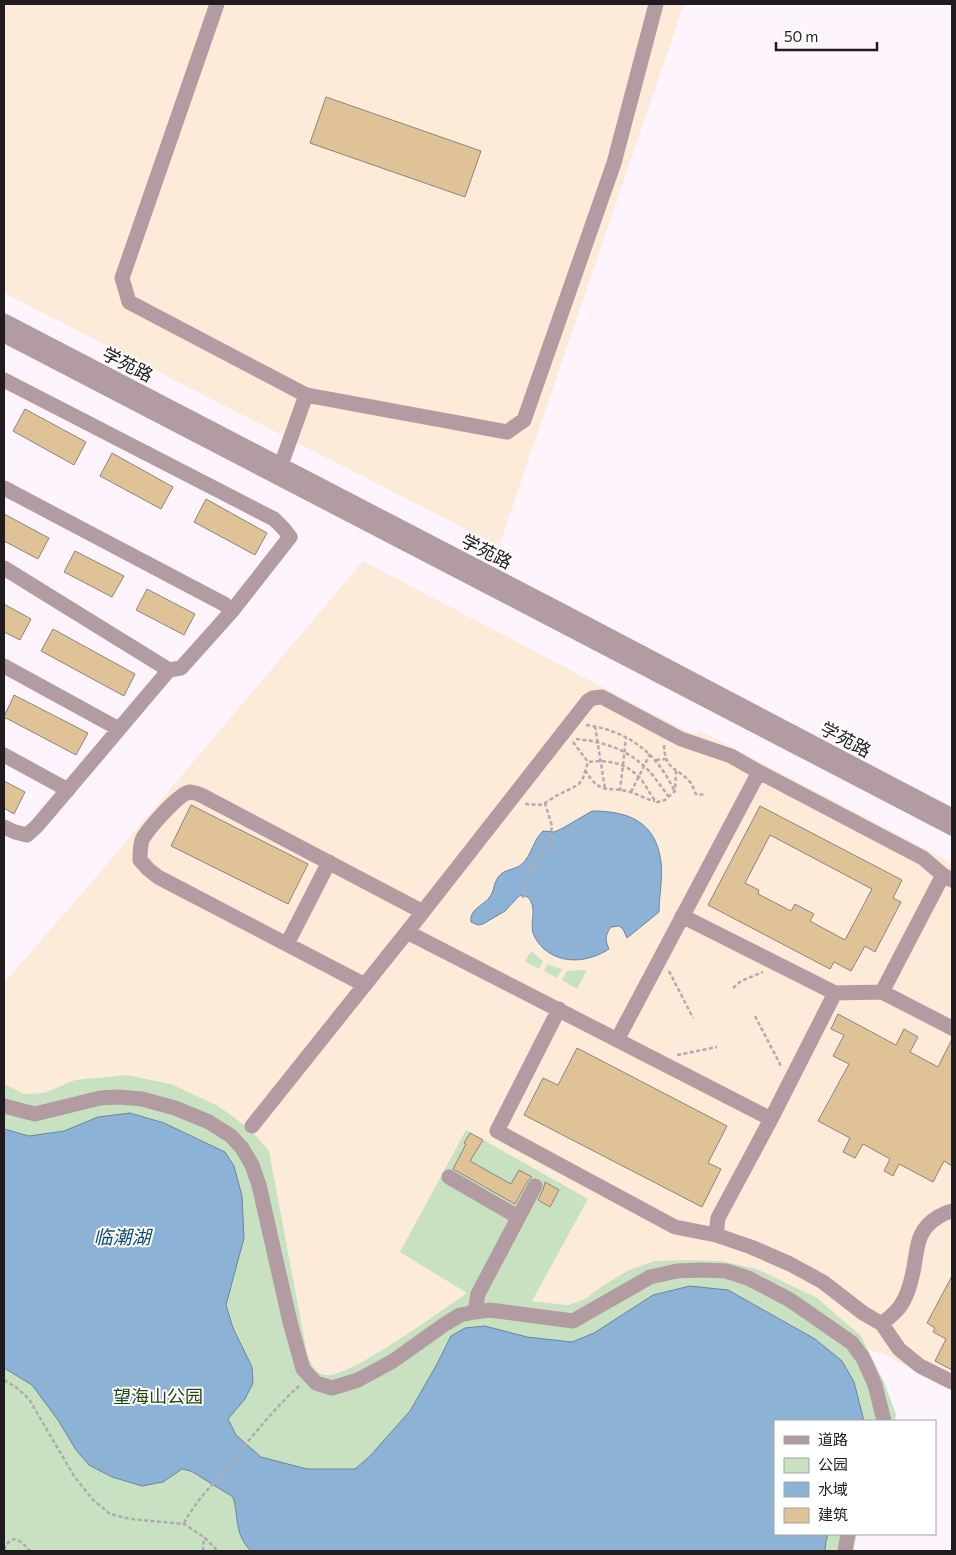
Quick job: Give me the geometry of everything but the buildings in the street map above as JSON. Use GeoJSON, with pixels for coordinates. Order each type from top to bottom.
{"type":"FeatureCollection","features":[{"type":"Feature","properties":{"kind":"street"},"geometry":{"type":"LineString","coordinates":[[217,4],[122,278],[129,302],[306,395],[507,432],[524,420],[614,163],[656,4]]}},
{"type":"Feature","properties":{"kind":"street","name":"学苑路"},"geometry":{"type":"LineString","coordinates":[[4,321],[952,816]]}},
{"type":"Feature","properties":{"kind":"street","name":"学苑路"},"geometry":{"type":"LineString","coordinates":[[4,335],[952,828]]}},
{"type":"Feature","properties":{"kind":"street"},"geometry":{"type":"LineString","coordinates":[[4,380],[274,519],[290,537],[232,611],[181,668],[169,670],[37,826],[27,835],[4,827]]}},
{"type":"Feature","properties":{"kind":"street"},"geometry":{"type":"LineString","coordinates":[[281,466],[306,395]]}},
{"type":"Feature","properties":{"kind":"street"},"geometry":{"type":"LineString","coordinates":[[4,488],[224,604],[232,611]]}},
{"type":"Feature","properties":{"kind":"street"},"geometry":{"type":"LineString","coordinates":[[4,568],[169,670]]}},
{"type":"Feature","properties":{"kind":"street"},"geometry":{"type":"LineString","coordinates":[[4,666],[119,729]]}},
{"type":"Feature","properties":{"kind":"street"},"geometry":{"type":"LineString","coordinates":[[252,1126],[423,912],[570,723],[592,698],[602,697],[668,732],[731,756],[923,858],[948,878],[916,937],[882,992]]}},
{"type":"Feature","properties":{"kind":"street"},"geometry":{"type":"LineString","coordinates":[[4,755],[68,790]]}},
{"type":"Feature","properties":{"kind":"street"},"geometry":{"type":"LineString","coordinates":[[617,1040],[759,772]]}},
{"type":"Feature","properties":{"kind":"street"},"geometry":{"type":"LineString","coordinates":[[365,985],[158,877],[140,860],[140,848],[143,839],[173,802],[190,792],[201,795],[423,912]]}},
{"type":"Feature","properties":{"kind":"street"},"geometry":{"type":"LineString","coordinates":[[287,944],[329,862]]}},
{"type":"Feature","properties":{"kind":"street"},"geometry":{"type":"LineString","coordinates":[[682,916],[835,993],[882,992],[952,1028]]}},
{"type":"Feature","properties":{"kind":"street"},"geometry":{"type":"LineString","coordinates":[[407,932],[771,1119]]}},
{"type":"Feature","properties":{"kind":"street"},"geometry":{"type":"LineString","coordinates":[[716,1235],[718,1218],[835,993]]}},
{"type":"Feature","properties":{"kind":"street"},"geometry":{"type":"LineString","coordinates":[[559,1010],[497,1131],[675,1227],[716,1235],[751,1247],[790,1264],[823,1282],[863,1313],[882,1324],[899,1349],[920,1366],[952,1382]]}},
{"type":"Feature","properties":{"kind":"street"},"geometry":{"type":"LineString","coordinates":[[4,1106],[35,1114],[100,1098],[142,1099],[175,1108],[209,1122],[231,1136],[242,1148],[252,1164],[303,1369],[316,1383],[332,1388],[358,1380],[393,1361],[444,1324],[460,1315],[490,1310],[573,1320],[594,1310],[650,1277],[677,1271],[726,1271],[748,1278],[790,1300],[852,1343],[863,1358],[875,1385],[884,1420]]}},
{"type":"Feature","properties":{"kind":"street"},"geometry":{"type":"LineString","coordinates":[[449,1178],[518,1217]]}},
{"type":"Feature","properties":{"kind":"street"},"geometry":{"type":"LineString","coordinates":[[475,1312],[478,1294],[535,1186]]}},
{"type":"Feature","properties":{"kind":"street"},"geometry":{"type":"LineString","coordinates":[[882,1324],[901,1306],[909,1286],[915,1251],[922,1232],[931,1221],[952,1211]]}},
{"type":"Feature","properties":{"kind":"street"},"geometry":{"type":"LineString","coordinates":[[845,1551],[848,1535]]}},
{"type":"Feature","properties":{"kind":"path"},"geometry":{"type":"LineString","coordinates":[[570,723],[612,730],[626,738],[656,760],[675,791]]}},
{"type":"Feature","properties":{"kind":"path"},"geometry":{"type":"LineString","coordinates":[[595,726],[605,789]]}},
{"type":"Feature","properties":{"kind":"path"},"geometry":{"type":"LineString","coordinates":[[668,732],[664,742],[668,763],[676,772],[688,780],[693,786],[695,793],[698,795],[705,794]]}},
{"type":"Feature","properties":{"kind":"path"},"geometry":{"type":"LineString","coordinates":[[588,762],[570,738],[598,741],[624,752],[644,766],[669,797]]}},
{"type":"Feature","properties":{"kind":"path"},"geometry":{"type":"LineString","coordinates":[[620,791],[626,738]]}},
{"type":"Feature","properties":{"kind":"path"},"geometry":{"type":"LineString","coordinates":[[631,792],[650,754]]}},
{"type":"Feature","properties":{"kind":"path"},"geometry":{"type":"LineString","coordinates":[[656,760],[666,759]]}},
{"type":"Feature","properties":{"kind":"path"},"geometry":{"type":"LineString","coordinates":[[588,762],[601,760],[623,765],[639,777],[657,802]]}},
{"type":"Feature","properties":{"kind":"path"},"geometry":{"type":"LineString","coordinates":[[513,797],[526,804],[538,805],[545,803],[579,784],[588,762]]}},
{"type":"Feature","properties":{"kind":"path"},"geometry":{"type":"LineString","coordinates":[[585,770],[592,782],[605,789],[631,792],[657,802],[669,797],[675,791],[676,772]]}},
{"type":"Feature","properties":{"kind":"path"},"geometry":{"type":"LineString","coordinates":[[523,898],[530,866],[540,864],[543,851],[549,846],[552,826],[545,803]]}},
{"type":"Feature","properties":{"kind":"path"},"geometry":{"type":"LineString","coordinates":[[660,957],[693,1018]]}},
{"type":"Feature","properties":{"kind":"path"},"geometry":{"type":"LineString","coordinates":[[733,988],[741,981],[767,970],[773,962]]}},
{"type":"Feature","properties":{"kind":"path"},"geometry":{"type":"LineString","coordinates":[[755,1016],[781,1067],[791,1080]]}},
{"type":"Feature","properties":{"kind":"path"},"geometry":{"type":"LineString","coordinates":[[661,1063],[676,1056],[718,1047]]}},
{"type":"Feature","properties":{"kind":"path"},"geometry":{"type":"LineString","coordinates":[[184,1524],[204,1495],[260,1427],[309,1376]]}},
{"type":"Feature","properties":{"kind":"path"},"geometry":{"type":"LineString","coordinates":[[4,1380],[29,1398],[74,1476],[93,1500],[110,1514],[130,1519],[184,1524],[204,1537],[218,1551]]}},
{"type":"Feature","properties":{"kind":"path"},"geometry":{"type":"LineString","coordinates":[[203,1551],[204,1537]]}},
{"type":"Feature","properties":{"kind":"path"},"geometry":{"type":"LineString","coordinates":[[4,1550],[7,1543],[16,1539],[22,1542],[30,1551]]}},
{"type":"Feature","properties":{"kind":"shaded area"},"geometry":{"type":"Polygon","coordinates":[[[4,4],[684,4],[499,546],[4,293],[4,4]]]}},
{"type":"Feature","properties":{"kind":"shaded area"},"geometry":{"type":"Polygon","coordinates":[[[363,561],[694,735],[699,730],[952,863],[952,1391],[881,1353],[868,1350],[861,1336],[757,1269],[721,1261],[685,1260],[604,1285],[585,1299],[568,1305],[468,1293],[376,1355],[336,1375],[321,1374],[309,1362],[269,1152],[172,1084],[127,1075],[75,1080],[44,1093],[24,1094],[4,1085],[4,983],[363,561]]]}},
{"type":"Feature","properties":{"kind":"green space"},"geometry":{"type":"Polygon","coordinates":[[[531,951],[543,961],[539,969],[525,961],[531,951]]]}},
{"type":"Feature","properties":{"kind":"green space"},"geometry":{"type":"Polygon","coordinates":[[[547,964],[562,969],[557,978],[544,971],[547,964]]]}},
{"type":"Feature","properties":{"kind":"green space"},"geometry":{"type":"Polygon","coordinates":[[[587,970],[577,989],[562,980],[567,971],[587,970]]]}},
{"type":"Feature","properties":{"kind":"green space","name":"临潮湖"},"geometry":{"type":"Polygon","coordinates":[[[127,1075],[171,1084],[218,1106],[250,1129],[269,1151],[307,1353],[313,1367],[322,1374],[338,1373],[375,1355],[467,1293],[400,1252],[466,1130],[588,1199],[532,1301],[568,1305],[585,1299],[629,1270],[655,1261],[688,1260],[721,1261],[757,1269],[817,1298],[861,1336],[884,1382],[896,1414],[895,1420],[774,1420],[774,1535],[857,1535],[853,1551],[4,1551],[4,1084],[24,1094],[44,1093],[75,1080],[127,1075]]]}},
{"type":"Feature","properties":{"kind":"water"},"geometry":{"type":"Polygon","coordinates":[[[592,811],[618,813],[629,817],[647,828],[653,837],[661,862],[659,912],[627,938],[623,929],[619,926],[611,927],[606,938],[609,949],[593,957],[576,960],[559,958],[544,949],[539,943],[532,929],[532,906],[529,898],[526,896],[519,896],[505,911],[483,924],[478,925],[471,922],[474,911],[491,895],[498,877],[503,872],[522,864],[543,831],[554,832],[592,811]]]}},
{"type":"Feature","properties":{"kind":"water","name":"临潮湖"},"geometry":{"type":"Polygon","coordinates":[[[130,1113],[164,1123],[225,1152],[234,1166],[242,1196],[244,1238],[226,1305],[233,1328],[252,1367],[253,1383],[245,1399],[228,1419],[236,1435],[261,1457],[307,1469],[355,1469],[369,1457],[410,1411],[451,1336],[465,1328],[485,1326],[527,1337],[572,1342],[594,1333],[653,1295],[690,1286],[728,1290],[815,1339],[842,1361],[854,1382],[864,1420],[774,1420],[774,1535],[828,1535],[825,1551],[251,1551],[239,1532],[233,1497],[191,1471],[182,1469],[163,1482],[142,1486],[112,1477],[89,1465],[76,1450],[58,1420],[32,1385],[4,1368],[4,1129],[29,1136],[64,1131],[98,1117],[130,1113]]]}},
{"type":"Feature","properties":{"kind":"park label","name":"望海山公园"},"geometry":{"type":"Point","coordinates":[158,1396]}}]}
